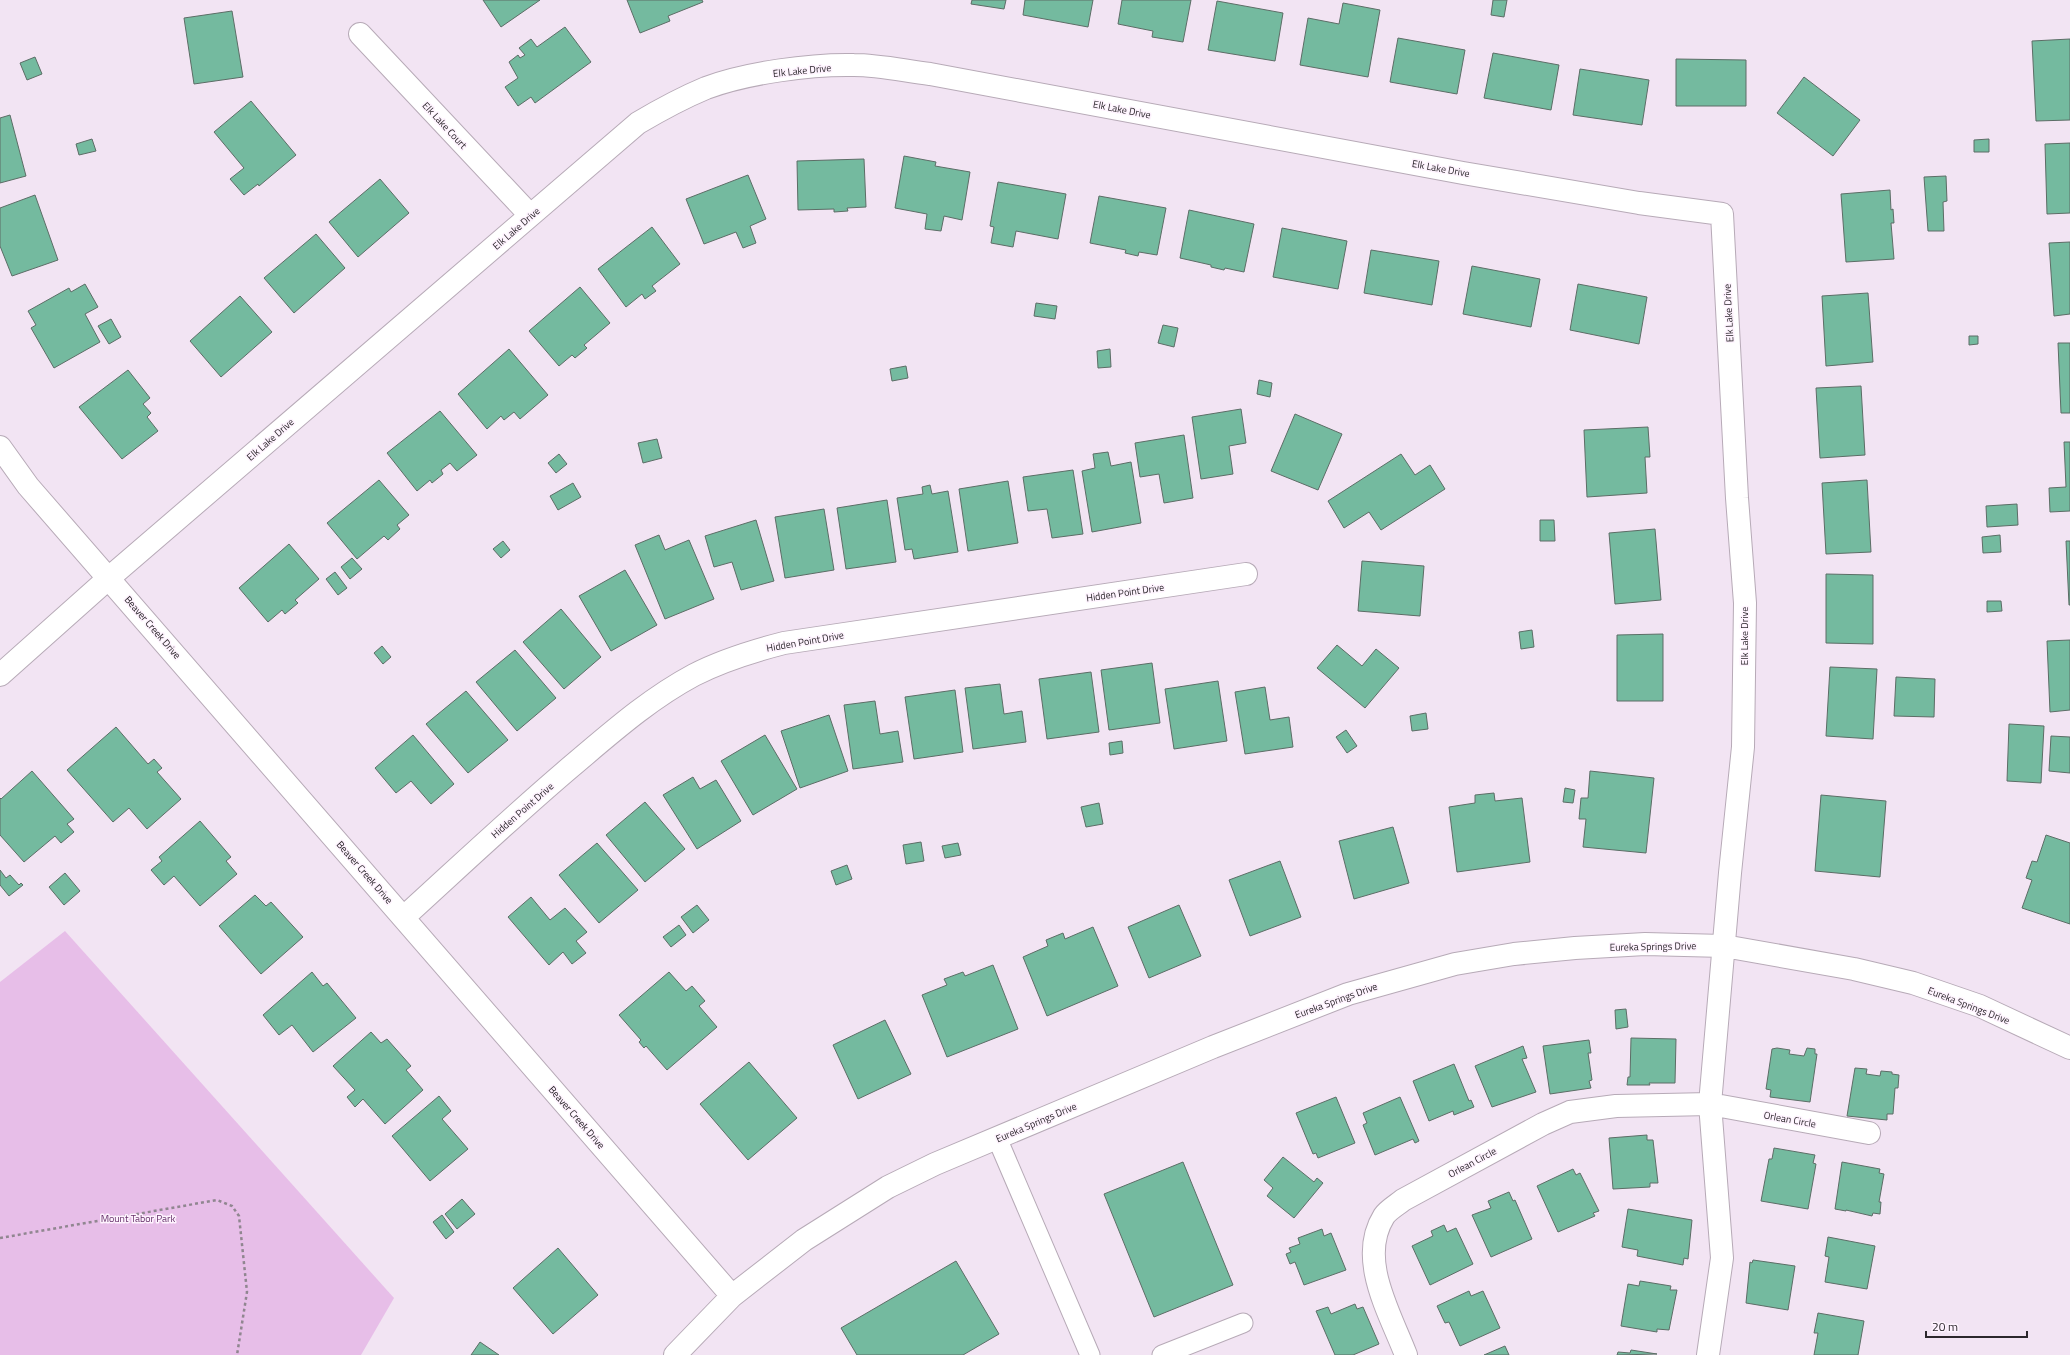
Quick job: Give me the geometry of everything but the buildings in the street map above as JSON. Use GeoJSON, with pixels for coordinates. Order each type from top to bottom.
{"type":"FeatureCollection","features":[{"type":"Feature","properties":{"kind":"street","name":"Elk Lake Court"},"geometry":{"type":"LineString","coordinates":[[360,34],[530,215]]}},
{"type":"Feature","properties":{"kind":"street","name":"Elk Lake Drive"},"geometry":{"type":"LineString","coordinates":[[0,675],[110,578],[638,123],[669,105],[707,88],[751,76],[802,67],[854,65],[930,74],[1471,174],[1639,203],[1722,214],[1744,603],[1743,747],[1724,946]]}},
{"type":"Feature","properties":{"kind":"street","name":"Beaver Creek Drive"},"geometry":{"type":"LineString","coordinates":[[0,447],[28,486],[110,578],[732,1296]]}},
{"type":"Feature","properties":{"kind":"street","name":"Hidden Point Drive"},"geometry":{"type":"LineString","coordinates":[[404,917],[520,810],[604,738],[656,697],[694,675],[732,657],[784,642],[1246,574]]}},
{"type":"Feature","properties":{"kind":"street","name":"Eureka Springs Drive"},"geometry":{"type":"LineString","coordinates":[[675,1355],[732,1296],[804,1240],[876,1195],[935,1164],[1213,1047],[1348,994],[1400,978],[1455,964],[1514,954],[1575,948],[1645,944],[1724,946],[1854,969],[1913,983],[1980,1006],[2070,1048]]}},
{"type":"Feature","properties":{"kind":"street"},"geometry":{"type":"LineString","coordinates":[[1708,1355],[1722,1258],[1710,1104],[1724,946]]}},
{"type":"Feature","properties":{"kind":"street","name":"Orlean Circle"},"geometry":{"type":"LineString","coordinates":[[1406,1355],[1376,1276],[1373,1253],[1376,1233],[1385,1215],[1403,1200],[1543,1124],[1570,1112],[1616,1106],[1710,1104],[1869,1133]]}},
{"type":"Feature","properties":{"kind":"lane"},"geometry":{"type":"LineString","coordinates":[[997,1138],[1090,1355]]}},
{"type":"Feature","properties":{"kind":"lane"},"geometry":{"type":"LineString","coordinates":[[1162,1355],[1243,1322]]}},
{"type":"Feature","properties":{"kind":"path"},"geometry":{"type":"LineString","coordinates":[[0,1238],[217,1200],[232,1206],[239,1216],[247,1292],[237,1355]]}},
{"type":"Feature","properties":{"kind":"green space","name":"Mount Tabor Park"},"geometry":{"type":"Polygon","coordinates":[[[65,931],[394,1298],[361,1355],[0,1355],[0,982],[65,931]]]}}]}
